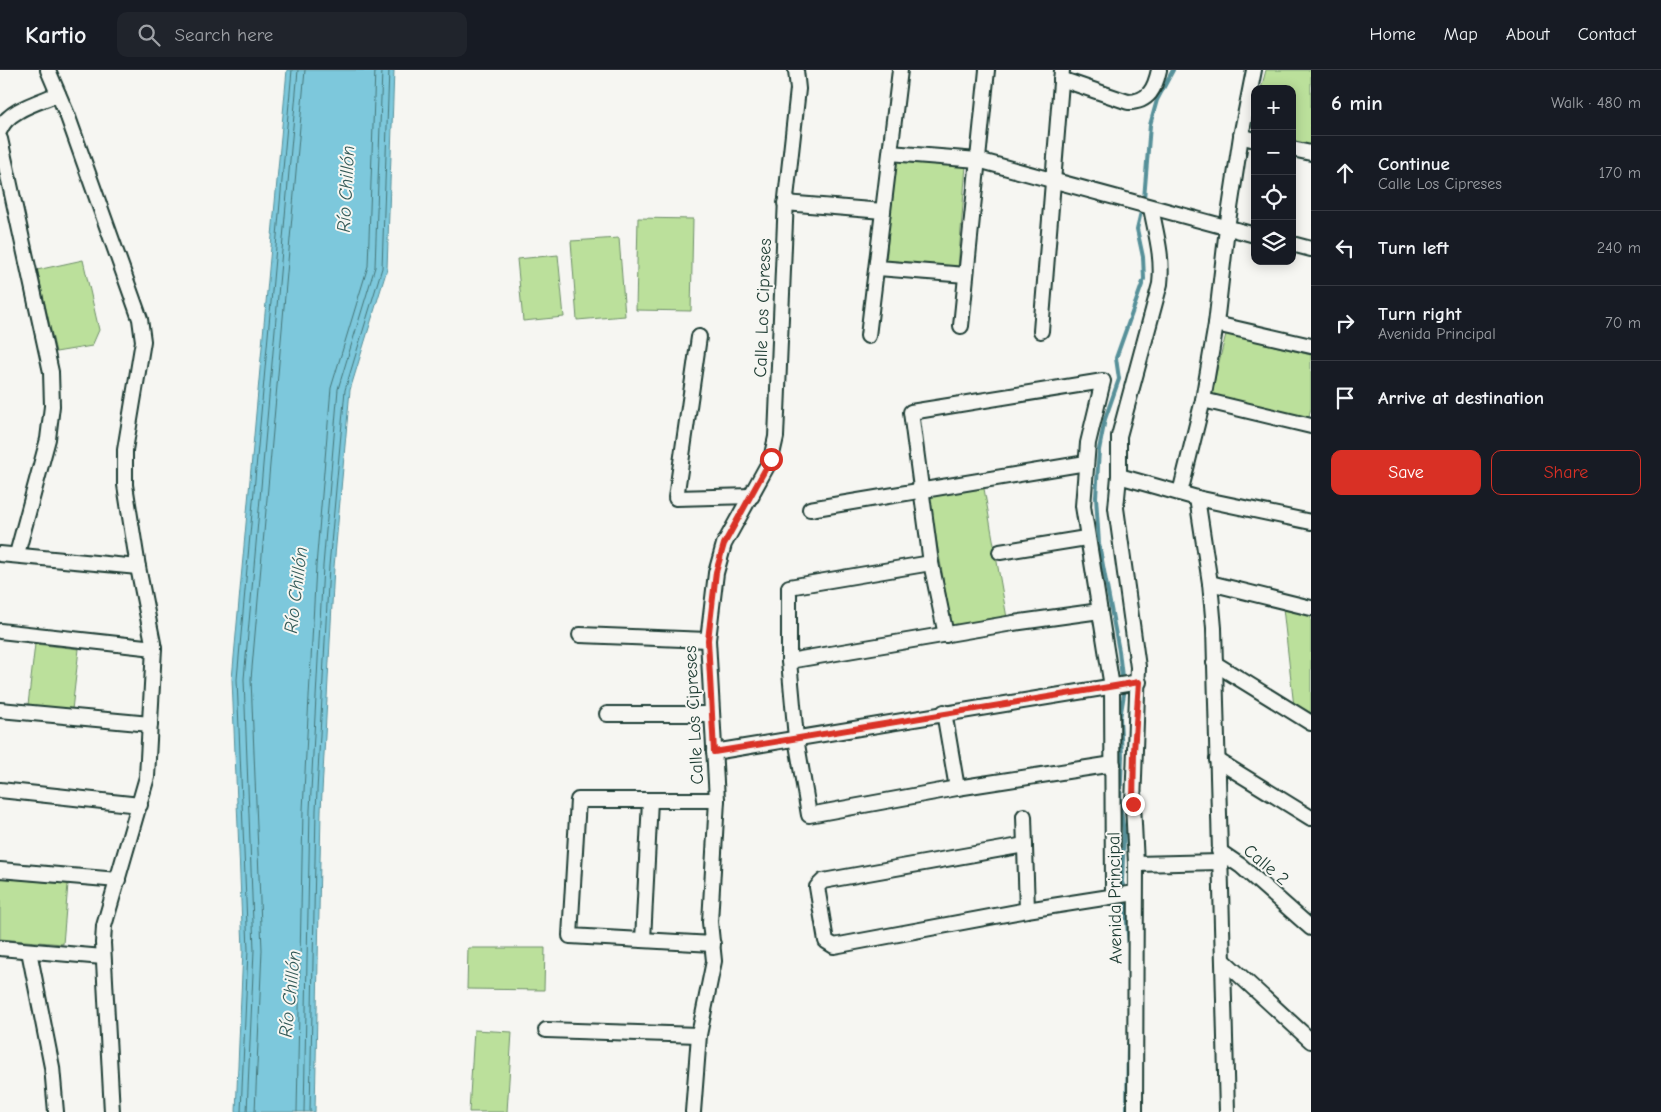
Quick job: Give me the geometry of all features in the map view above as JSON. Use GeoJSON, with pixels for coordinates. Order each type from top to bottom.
{"type":"FeatureCollection","features":[{"type":"Feature","properties":{"kind":"street"},"geometry":{"type":"LineString","coordinates":[[48,70],[140,319],[143,341],[125,450],[125,485],[138,567],[154,648],[147,778],[104,926],[112,1112]]}},
{"type":"Feature","properties":{"kind":"street","name":"Calle Los Cipreses"},"geometry":{"type":"LineString","coordinates":[[693,1112],[693,1089],[699,1035],[714,961],[710,922],[716,800],[708,640],[719,557],[771,459],[776,437],[785,203],[798,89],[796,70]]}},
{"type":"Feature","properties":{"kind":"street"},"geometry":{"type":"LineString","coordinates":[[868,336],[878,268],[900,70]]}},
{"type":"Feature","properties":{"kind":"street"},"geometry":{"type":"LineString","coordinates":[[961,326],[987,70]]}},
{"type":"Feature","properties":{"kind":"street"},"geometry":{"type":"LineString","coordinates":[[1041,331],[1062,75],[1128,102],[1144,99],[1155,86],[1158,70]]}},
{"type":"Feature","properties":{"kind":"street"},"geometry":{"type":"LineString","coordinates":[[1180,493],[1203,400],[1216,324],[1227,228],[1241,136],[1254,70]]}},
{"type":"Feature","properties":{"kind":"street"},"geometry":{"type":"LineString","coordinates":[[0,130],[2,123],[11,115],[58,94]]}},
{"type":"Feature","properties":{"kind":"street"},"geometry":{"type":"LineString","coordinates":[[1241,136],[1251,139]]}},
{"type":"Feature","properties":{"kind":"street"},"geometry":{"type":"LineString","coordinates":[[0,139],[51,372],[52,406],[48,439],[17,554]]}},
{"type":"Feature","properties":{"kind":"street"},"geometry":{"type":"LineString","coordinates":[[1296,150],[1311,153]]}},
{"type":"Feature","properties":{"kind":"street"},"geometry":{"type":"LineString","coordinates":[[890,152],[978,160],[1054,179],[1151,208],[1251,234]]}},
{"type":"Feature","properties":{"kind":"street"},"geometry":{"type":"LineString","coordinates":[[785,203],[883,211]]}},
{"type":"Feature","properties":{"kind":"street","name":"Avenida Principal"},"geometry":{"type":"LineString","coordinates":[[1113,895],[1113,764],[1124,685],[1137,653],[1116,508],[1119,476],[1119,436],[1160,284],[1162,266],[1151,208]]}},
{"type":"Feature","properties":{"kind":"street"},"geometry":{"type":"LineString","coordinates":[[1296,245],[1311,249]]}},
{"type":"Feature","properties":{"kind":"street"},"geometry":{"type":"LineString","coordinates":[[878,268],[966,275]]}},
{"type":"Feature","properties":{"kind":"street"},"geometry":{"type":"LineString","coordinates":[[1216,324],[1311,346]]}},
{"type":"Feature","properties":{"kind":"street"},"geometry":{"type":"LineString","coordinates":[[699,337],[676,498],[752,496]]}},
{"type":"Feature","properties":{"kind":"street","name":"Avenida Principal"},"geometry":{"type":"LineString","coordinates":[[921,490],[911,412],[1103,381],[1088,444],[1083,506],[1086,538],[1094,568],[1100,611],[1124,685],[1134,751],[1133,824],[1136,864],[1135,1112]]}},
{"type":"Feature","properties":{"kind":"street"},"geometry":{"type":"LineString","coordinates":[[1203,400],[1311,426]]}},
{"type":"Feature","properties":{"kind":"street"},"geometry":{"type":"LineString","coordinates":[[810,509],[1086,463]]}},
{"type":"Feature","properties":{"kind":"street"},"geometry":{"type":"LineString","coordinates":[[1119,476],[1197,498],[1311,522]]}},
{"type":"Feature","properties":{"kind":"street"},"geometry":{"type":"LineString","coordinates":[[921,490],[931,563],[946,636]]}},
{"type":"Feature","properties":{"kind":"street"},"geometry":{"type":"LineString","coordinates":[[1197,498],[1210,583],[1214,663],[1227,1112]]}},
{"type":"Feature","properties":{"kind":"street"},"geometry":{"type":"LineString","coordinates":[[1000,552],[1086,538]]}},
{"type":"Feature","properties":{"kind":"street"},"geometry":{"type":"LineString","coordinates":[[0,554],[17,554],[138,567]]}},
{"type":"Feature","properties":{"kind":"street"},"geometry":{"type":"LineString","coordinates":[[931,563],[789,587],[789,661],[796,738],[809,815],[957,788],[1113,764]]}},
{"type":"Feature","properties":{"kind":"street"},"geometry":{"type":"LineString","coordinates":[[1210,583],[1311,608]]}},
{"type":"Feature","properties":{"kind":"street"},"geometry":{"type":"LineString","coordinates":[[789,661],[946,636],[1013,623],[1100,611]]}},
{"type":"Feature","properties":{"kind":"street"},"geometry":{"type":"LineString","coordinates":[[0,631],[154,648]]}},
{"type":"Feature","properties":{"kind":"street"},"geometry":{"type":"LineString","coordinates":[[580,635],[708,640]]}},
{"type":"Feature","properties":{"kind":"street"},"geometry":{"type":"LineString","coordinates":[[1214,663],[1311,723]]}},
{"type":"Feature","properties":{"kind":"street"},"geometry":{"type":"LineString","coordinates":[[714,752],[944,712],[1124,685]]}},
{"type":"Feature","properties":{"kind":"street"},"geometry":{"type":"LineString","coordinates":[[0,710],[150,724]]}},
{"type":"Feature","properties":{"kind":"street"},"geometry":{"type":"LineString","coordinates":[[944,712],[957,788]]}},
{"type":"Feature","properties":{"kind":"street"},"geometry":{"type":"LineString","coordinates":[[607,714],[711,714]]}},
{"type":"Feature","properties":{"kind":"street"},"geometry":{"type":"LineString","coordinates":[[1217,760],[1311,818]]}},
{"type":"Feature","properties":{"kind":"street"},"geometry":{"type":"LineString","coordinates":[[0,790],[140,805]]}},
{"type":"Feature","properties":{"kind":"street"},"geometry":{"type":"LineString","coordinates":[[713,944],[570,936],[578,800],[716,800]]}},
{"type":"Feature","properties":{"kind":"street"},"geometry":{"type":"LineString","coordinates":[[643,940],[650,800]]}},
{"type":"Feature","properties":{"kind":"street"},"geometry":{"type":"LineString","coordinates":[[1024,816],[1027,910]]}},
{"type":"Feature","properties":{"kind":"street"},"geometry":{"type":"LineString","coordinates":[[1025,846],[822,881],[817,888],[826,941],[834,946],[1027,910],[1135,893]]}},
{"type":"Feature","properties":{"kind":"street"},"geometry":{"type":"LineString","coordinates":[[1136,864],[1220,856]]}},
{"type":"Feature","properties":{"kind":"street","name":"Calle 2"},"geometry":{"type":"LineString","coordinates":[[1220,856],[1241,866],[1311,928]]}},
{"type":"Feature","properties":{"kind":"street"},"geometry":{"type":"LineString","coordinates":[[0,870],[118,880]]}},
{"type":"Feature","properties":{"kind":"street"},"geometry":{"type":"LineString","coordinates":[[0,948],[104,957]]}},
{"type":"Feature","properties":{"kind":"street"},"geometry":{"type":"LineString","coordinates":[[29,951],[52,1067],[56,1112]]}},
{"type":"Feature","properties":{"kind":"street"},"geometry":{"type":"LineString","coordinates":[[1222,960],[1311,1041]]}},
{"type":"Feature","properties":{"kind":"street"},"geometry":{"type":"LineString","coordinates":[[546,1030],[699,1035]]}},
{"type":"Feature","properties":{"kind":"street"},"geometry":{"type":"LineString","coordinates":[[50,1112],[55,1096]]}},
{"type":"Feature","properties":{"kind":"green space"},"geometry":{"type":"Polygon","coordinates":[[[1266,70],[1311,70],[1311,146],[1296,142],[1296,85],[1262,85],[1266,70]]]}},
{"type":"Feature","properties":{"kind":"green space"},"geometry":{"type":"Polygon","coordinates":[[[895,159],[966,165],[958,269],[886,263],[895,159]]]}},
{"type":"Feature","properties":{"kind":"green space"},"geometry":{"type":"Polygon","coordinates":[[[638,218],[693,219],[691,311],[636,310],[638,218]]]}},
{"type":"Feature","properties":{"kind":"green space"},"geometry":{"type":"Polygon","coordinates":[[[619,238],[625,316],[577,320],[571,241],[619,238]]]}},
{"type":"Feature","properties":{"kind":"green space"},"geometry":{"type":"Polygon","coordinates":[[[558,255],[564,317],[523,321],[517,259],[558,255]]]}},
{"type":"Feature","properties":{"kind":"green space"},"geometry":{"type":"Polygon","coordinates":[[[83,260],[99,330],[92,346],[56,352],[37,270],[83,260]]]}},
{"type":"Feature","properties":{"kind":"green space"},"geometry":{"type":"Polygon","coordinates":[[[1226,334],[1311,355],[1311,408],[1308,421],[1210,398],[1226,334]]]}},
{"type":"Feature","properties":{"kind":"green space"},"geometry":{"type":"Polygon","coordinates":[[[983,483],[1007,618],[952,628],[928,493],[983,483]]]}},
{"type":"Feature","properties":{"kind":"green space"},"geometry":{"type":"Polygon","coordinates":[[[1283,608],[1311,614],[1311,718],[1294,707],[1283,608]]]}},
{"type":"Feature","properties":{"kind":"green space"},"geometry":{"type":"Polygon","coordinates":[[[35,644],[79,649],[72,710],[28,705],[35,644]]]}},
{"type":"Feature","properties":{"kind":"green space"},"geometry":{"type":"Polygon","coordinates":[[[0,878],[68,884],[63,944],[0,939],[0,878]]]}},
{"type":"Feature","properties":{"kind":"green space"},"geometry":{"type":"Polygon","coordinates":[[[468,948],[545,948],[544,990],[467,989],[468,948]]]}},
{"type":"Feature","properties":{"kind":"green space"},"geometry":{"type":"Polygon","coordinates":[[[474,1030],[512,1032],[507,1112],[469,1112],[474,1030]]]}},
{"type":"Feature","properties":{"kind":"water","name":"Río Chillón"},"geometry":{"type":"Polygon","coordinates":[[[287,70],[394,70],[387,269],[350,390],[334,567],[321,811],[315,1112],[236,1112],[243,950],[232,679],[287,70]]]}},
{"type":"Feature","properties":{"kind":"waterway"},"geometry":{"type":"LineString","coordinates":[[1125,892],[1122,882],[1124,832],[1120,804],[1122,756],[1120,718],[1124,694],[1119,651],[1099,544],[1096,497],[1099,450],[1105,419],[1119,379],[1116,358],[1144,279],[1143,257],[1137,229],[1144,199],[1150,125],[1157,100],[1173,70]]}},
{"type":"Feature","properties":{"kind":"waterway"},"geometry":{"type":"LineString","coordinates":[[1125,899],[1129,946]]}},
{"type":"Feature","properties":{"kind":"waterway"},"geometry":{"type":"LineString","coordinates":[[1127,1112],[1128,1043]]}},
{"type":"Feature","properties":{"kind":"route"},"geometry":{"type":"LineString","coordinates":[[771,459],[724,544],[716,572],[708,640],[714,752],[944,712],[1139,682],[1136,700],[1133,804]]}}]}
